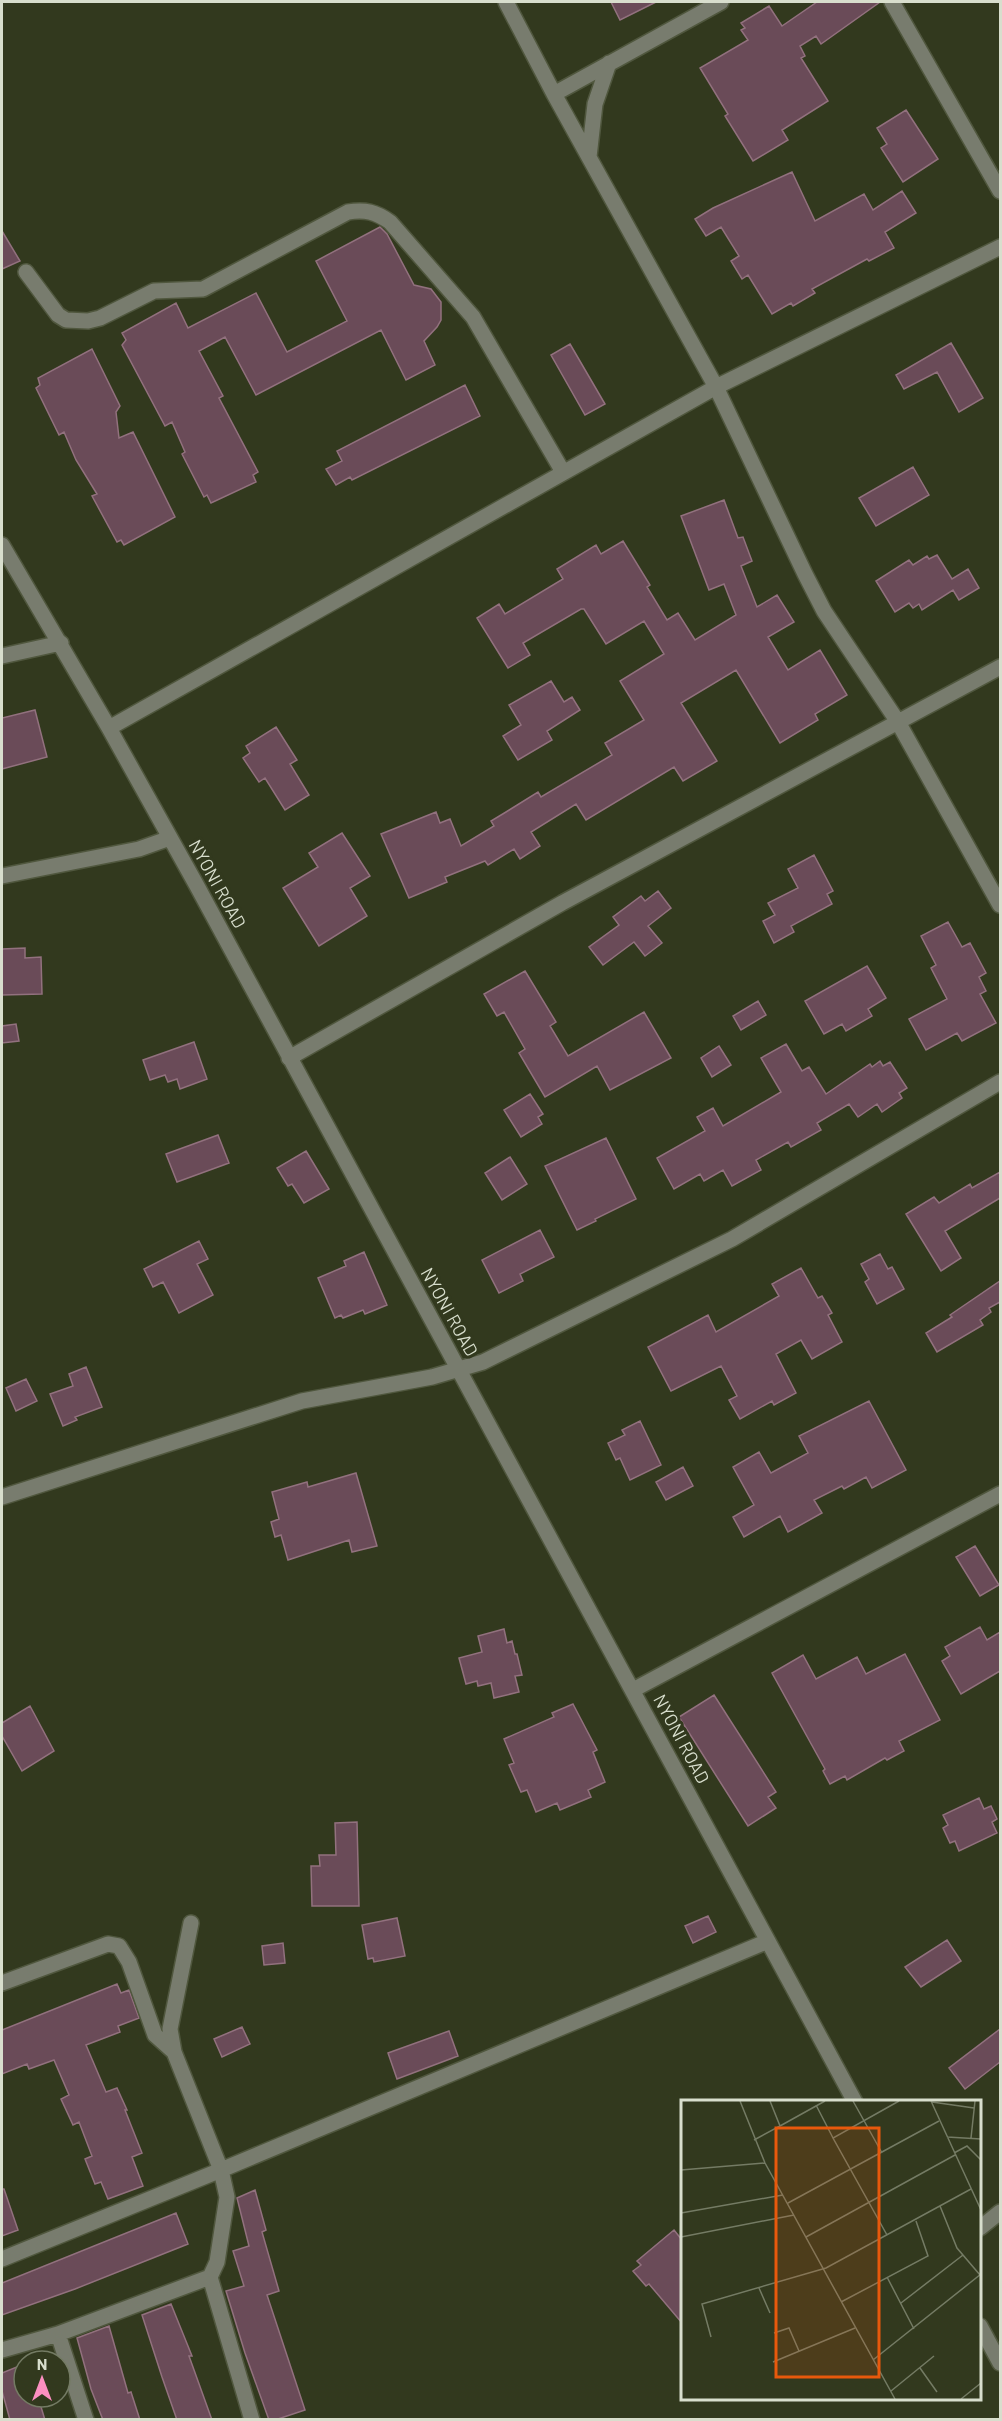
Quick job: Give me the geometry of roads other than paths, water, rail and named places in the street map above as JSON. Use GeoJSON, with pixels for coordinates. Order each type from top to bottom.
{"type":"FeatureCollection","features":[{"type":"Feature","properties":{"kind":"street"},"geometry":{"type":"LineString","coordinates":[[506,2],[554,94],[716,387],[805,574],[825,610],[898,722],[1000,905]]}},
{"type":"Feature","properties":{"kind":"street"},"geometry":{"type":"LineString","coordinates":[[554,94],[721,2]]}},
{"type":"Feature","properties":{"kind":"street"},"geometry":{"type":"LineString","coordinates":[[892,2],[1000,191]]}},
{"type":"Feature","properties":{"kind":"street"},"geometry":{"type":"LineString","coordinates":[[589,157],[595,104],[609,63]]}},
{"type":"Feature","properties":{"kind":"street"},"geometry":{"type":"LineString","coordinates":[[26,272],[58,315],[66,320],[88,321],[100,318],[154,291],[203,289],[348,212],[370,211],[390,222],[473,317],[563,472]]}},
{"type":"Feature","properties":{"kind":"street"},"geometry":{"type":"LineString","coordinates":[[109,728],[716,387],[1000,247]]}},
{"type":"Feature","properties":{"kind":"street","name":"NYONI ROAD"},"geometry":{"type":"LineString","coordinates":[[2,544],[170,838],[854,2100]]}},
{"type":"Feature","properties":{"kind":"street"},"geometry":{"type":"LineString","coordinates":[[2,656],[61,644]]}},
{"type":"Feature","properties":{"kind":"street"},"geometry":{"type":"LineString","coordinates":[[289,1058],[562,903],[1000,667]]}},
{"type":"Feature","properties":{"kind":"street"},"geometry":{"type":"LineString","coordinates":[[2,876],[139,849],[170,838]]}},
{"type":"Feature","properties":{"kind":"street"},"geometry":{"type":"LineString","coordinates":[[2,1497],[302,1401],[432,1377],[483,1362],[732,1239],[1000,1082]]}},
{"type":"Feature","properties":{"kind":"street"},"geometry":{"type":"LineString","coordinates":[[633,1690],[1000,1494]]}},
{"type":"Feature","properties":{"kind":"street"},"geometry":{"type":"LineString","coordinates":[[191,1923],[170,2029],[174,2052],[221,2170],[227,2197],[217,2262],[210,2277],[252,2420]]}},
{"type":"Feature","properties":{"kind":"street"},"geometry":{"type":"LineString","coordinates":[[2,2259],[768,1941]]}},
{"type":"Feature","properties":{"kind":"street"},"geometry":{"type":"LineString","coordinates":[[2,1983],[108,1944],[119,1946],[129,1962],[155,2035],[174,2052]]}},
{"type":"Feature","properties":{"kind":"street"},"geometry":{"type":"LineString","coordinates":[[981,2227],[1000,2212]]}},
{"type":"Feature","properties":{"kind":"street"},"geometry":{"type":"LineString","coordinates":[[2,2350],[58,2334],[210,2277]]}},
{"type":"Feature","properties":{"kind":"street"},"geometry":{"type":"LineString","coordinates":[[981,2328],[1000,2363]]}},
{"type":"Feature","properties":{"kind":"street"},"geometry":{"type":"LineString","coordinates":[[58,2334],[86,2420]]}}]}
